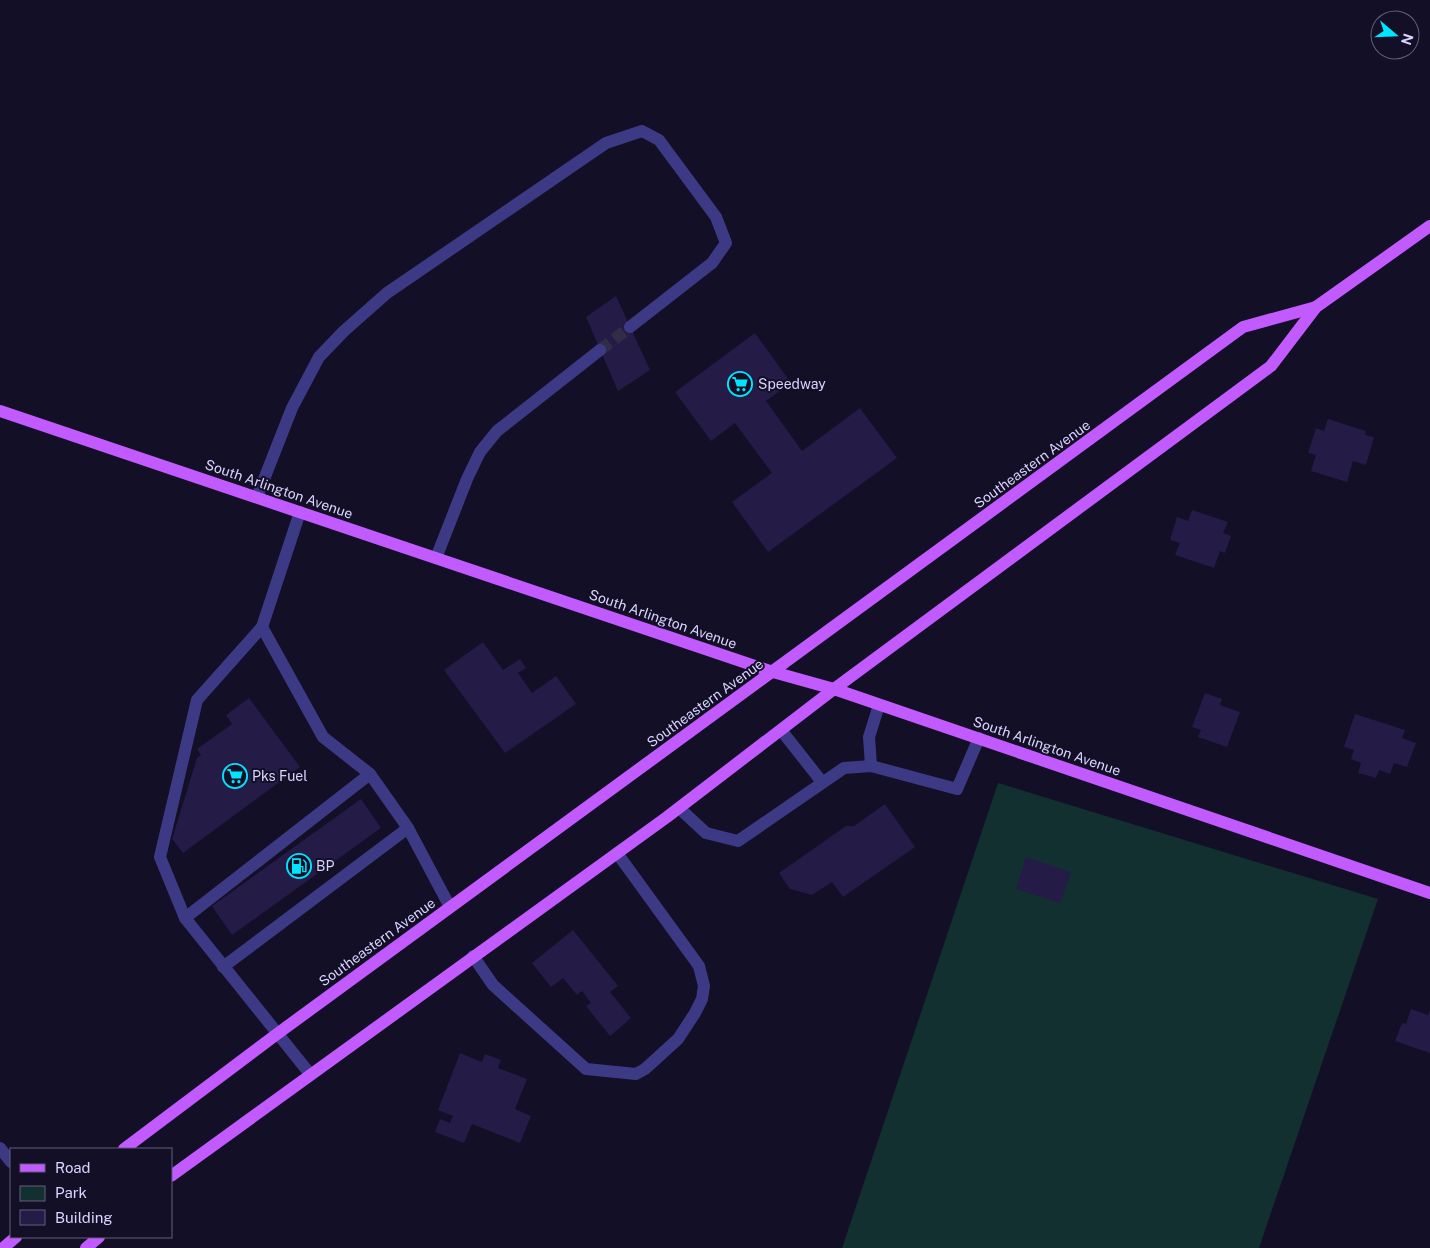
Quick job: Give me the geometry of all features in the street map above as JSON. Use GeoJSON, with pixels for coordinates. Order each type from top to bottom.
{"type":"FeatureCollection","features":[{"type":"Feature","properties":{"kind":"main road","name":"Southeastern Avenue"},"geometry":{"type":"LineString","coordinates":[[172,1175],[679,808],[834,689],[1271,366],[1316,307],[1430,226]]}},
{"type":"Feature","properties":{"kind":"main road","name":"Southeastern Avenue"},"geometry":{"type":"LineString","coordinates":[[125,1148],[276,1034],[774,672],[1243,327],[1316,307]]}},
{"type":"Feature","properties":{"kind":"main road","name":"South Arlington Avenue"},"geometry":{"type":"LineString","coordinates":[[0,411],[774,672],[834,689],[1430,893]]}},
{"type":"Feature","properties":{"kind":"main road"},"geometry":{"type":"LineString","coordinates":[[3,1248],[15,1238]]}},
{"type":"Feature","properties":{"kind":"main road"},"geometry":{"type":"LineString","coordinates":[[86,1248],[98,1238]]}},
{"type":"Feature","properties":{"kind":"lane"},"geometry":{"type":"LineString","coordinates":[[257,497],[292,408],[319,357],[344,331],[387,293],[606,143],[642,131],[659,140],[716,217],[726,243],[712,263],[630,327]]}},
{"type":"Feature","properties":{"kind":"lane"},"geometry":{"type":"LineString","coordinates":[[436,558],[467,479],[480,452],[497,431],[600,350]]}},
{"type":"Feature","properties":{"kind":"lane"},"geometry":{"type":"LineString","coordinates":[[300,512],[262,627],[197,700],[160,857],[185,918],[276,1034],[310,1074]]}},
{"type":"Feature","properties":{"kind":"lane"},"geometry":{"type":"LineString","coordinates":[[262,627],[323,738],[370,774],[408,828],[450,907]]}},
{"type":"Feature","properties":{"kind":"lane"},"geometry":{"type":"LineString","coordinates":[[871,766],[869,738],[879,705]]}},
{"type":"Feature","properties":{"kind":"lane"},"geometry":{"type":"LineString","coordinates":[[780,730],[822,782]]}},
{"type":"Feature","properties":{"kind":"lane"},"geometry":{"type":"LineString","coordinates":[[679,808],[706,833],[738,841],[844,768],[871,766],[958,789],[979,738]]}},
{"type":"Feature","properties":{"kind":"lane"},"geometry":{"type":"LineString","coordinates":[[185,918],[370,774]]}},
{"type":"Feature","properties":{"kind":"lane"},"geometry":{"type":"LineString","coordinates":[[223,967],[408,828]]}},
{"type":"Feature","properties":{"kind":"lane"},"geometry":{"type":"LineString","coordinates":[[473,956],[493,986],[586,1069],[636,1074],[645,1069],[678,1039],[702,999],[704,986],[699,966],[617,853]]}},
{"type":"Feature","properties":{"kind":"lane"},"geometry":{"type":"LineString","coordinates":[[0,1148],[10,1161]]}},
{"type":"Feature","properties":{"kind":"green space"},"geometry":{"type":"Polygon","coordinates":[[[998,783],[1378,899],[1259,1248],[842,1248],[998,783]]]}},
{"type":"Feature","properties":{"kind":"building"},"geometry":{"type":"Polygon","coordinates":[[[616,296],[650,370],[618,391],[586,317],[616,296]]]}},
{"type":"Feature","properties":{"kind":"building"},"geometry":{"type":"Polygon","coordinates":[[[755,333],[791,383],[766,401],[802,451],[860,408],[897,458],[768,552],[732,502],[772,473],[735,423],[711,441],[675,392],[755,333]]]}},
{"type":"Feature","properties":{"kind":"building"},"geometry":{"type":"Polygon","coordinates":[[[1328,419],[1366,431],[1365,435],[1374,437],[1366,465],[1353,461],[1347,482],[1311,471],[1316,455],[1308,453],[1316,428],[1324,431],[1328,419]]]}},
{"type":"Feature","properties":{"kind":"building"},"geometry":{"type":"Polygon","coordinates":[[[1192,510],[1228,522],[1223,533],[1231,536],[1225,553],[1220,551],[1214,568],[1175,555],[1180,543],[1170,540],[1177,517],[1188,521],[1192,510]]]}},
{"type":"Feature","properties":{"kind":"building"},"geometry":{"type":"Polygon","coordinates":[[[483,642],[503,670],[520,659],[526,668],[518,673],[532,693],[556,676],[576,704],[505,753],[444,670],[483,642]]]}},
{"type":"Feature","properties":{"kind":"building"},"geometry":{"type":"Polygon","coordinates":[[[1205,693],[1222,699],[1220,705],[1240,712],[1227,747],[1198,737],[1201,730],[1192,727],[1205,693]]]}},
{"type":"Feature","properties":{"kind":"building"},"geometry":{"type":"Polygon","coordinates":[[[249,698],[300,767],[183,853],[172,839],[197,758],[201,755],[197,749],[232,724],[226,715],[249,698]]]}},
{"type":"Feature","properties":{"kind":"building"},"geometry":{"type":"Polygon","coordinates":[[[1355,714],[1405,730],[1402,738],[1416,743],[1407,767],[1394,763],[1390,774],[1379,770],[1376,778],[1358,773],[1361,763],[1351,759],[1354,750],[1344,747],[1355,714]]]}},
{"type":"Feature","properties":{"kind":"building"},"geometry":{"type":"Polygon","coordinates":[[[361,799],[381,828],[232,935],[212,906],[361,799]]]}},
{"type":"Feature","properties":{"kind":"building"},"geometry":{"type":"Polygon","coordinates":[[[885,804],[915,847],[843,897],[832,882],[812,895],[790,889],[779,873],[846,826],[854,826],[885,804]]]}},
{"type":"Feature","properties":{"kind":"building"},"geometry":{"type":"Polygon","coordinates":[[[1026,857],[1071,872],[1060,903],[1016,889],[1026,857]]]}},
{"type":"Feature","properties":{"kind":"building"},"geometry":{"type":"Polygon","coordinates":[[[573,930],[618,986],[610,992],[631,1018],[610,1036],[586,1006],[591,1003],[582,991],[577,995],[563,978],[551,987],[532,963],[573,930]]]}},
{"type":"Feature","properties":{"kind":"building"},"geometry":{"type":"Polygon","coordinates":[[[1411,1009],[1428,1015],[1430,1010],[1430,1053],[1395,1041],[1402,1023],[1406,1024],[1411,1009]]]}},
{"type":"Feature","properties":{"kind":"building"},"geometry":{"type":"Polygon","coordinates":[[[460,1053],[482,1062],[485,1054],[501,1060],[498,1068],[527,1079],[515,1109],[531,1116],[520,1143],[472,1124],[464,1143],[435,1132],[440,1119],[450,1123],[453,1116],[438,1110],[460,1053]]]}},
{"type":"Feature","properties":{"kind":"tunnel"},"geometry":{"type":"LineString","coordinates":[[600,350],[630,327]]}},
{"type":"Feature","properties":{"kind":"place","name":"Speedway"},"geometry":{"type":"Point","coordinates":[740,384]}},
{"type":"Feature","properties":{"kind":"place","name":"Pks Fuel"},"geometry":{"type":"Point","coordinates":[235,776]}},
{"type":"Feature","properties":{"kind":"place","name":"BP"},"geometry":{"type":"Point","coordinates":[299,866]}}]}
